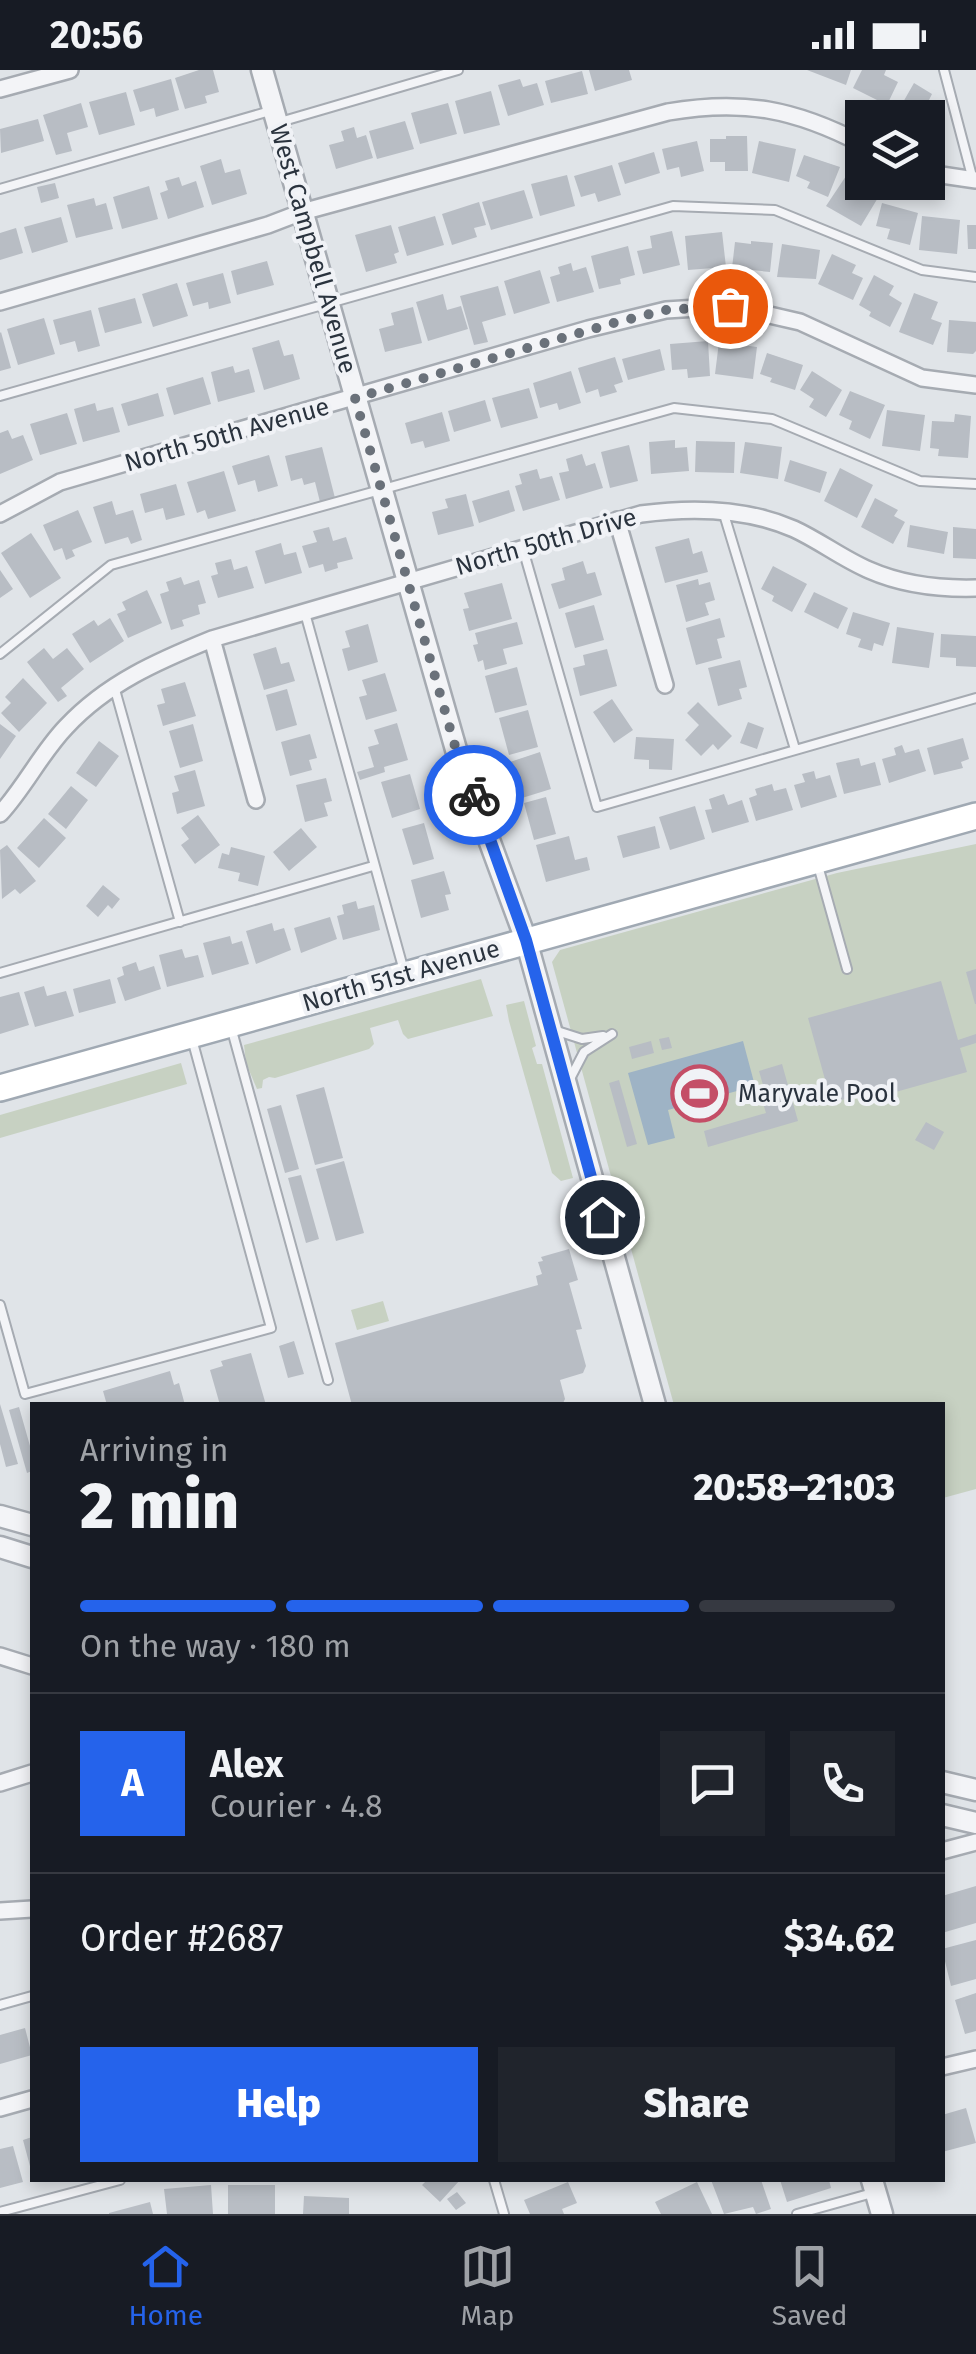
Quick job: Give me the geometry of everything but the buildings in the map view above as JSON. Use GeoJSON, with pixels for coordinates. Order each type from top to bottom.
{"type":"FeatureCollection","features":[{"type":"Feature","properties":{"kind":"main road","name":"North 51st Avenue"},"geometry":{"type":"LineString","coordinates":[[0,1088],[976,816]]}},
{"type":"Feature","properties":{"kind":"street"},"geometry":{"type":"LineString","coordinates":[[0,89],[70,70]]}},
{"type":"Feature","properties":{"kind":"street","name":"West Campbell Avenue"},"geometry":{"type":"LineString","coordinates":[[262,70],[457,753],[526,940],[654,1402]]}},
{"type":"Feature","properties":{"kind":"street"},"geometry":{"type":"LineString","coordinates":[[0,302],[302,212],[633,121],[708,105],[746,105],[777,111],[821,123],[845,135]]}},
{"type":"Feature","properties":{"kind":"street"},"geometry":{"type":"LineString","coordinates":[[945,176],[974,180]]}},
{"type":"Feature","properties":{"kind":"street","name":"North 50th Avenue"},"geometry":{"type":"LineString","coordinates":[[0,514],[60,482],[588,330],[695,306],[730,306],[800,322],[922,378],[976,385]]}},
{"type":"Feature","properties":{"kind":"street","name":"North 50th Drive"},"geometry":{"type":"LineString","coordinates":[[0,814],[21,792],[64,728],[114,685],[153,664],[212,639],[617,520],[666,511],[723,511],[794,529],[868,570],[901,582],[976,588]]}},
{"type":"Feature","properties":{"kind":"street"},"geometry":{"type":"LineString","coordinates":[[617,520],[665,685]]}},
{"type":"Feature","properties":{"kind":"street"},"geometry":{"type":"LineString","coordinates":[[212,639],[256,800]]}},
{"type":"Feature","properties":{"kind":"street"},"geometry":{"type":"LineString","coordinates":[[0,1516],[30,1524]]}},
{"type":"Feature","properties":{"kind":"street"},"geometry":{"type":"LineString","coordinates":[[0,1547],[30,1555]]}},
{"type":"Feature","properties":{"kind":"street"},"geometry":{"type":"LineString","coordinates":[[0,1656],[30,1665]]}},
{"type":"Feature","properties":{"kind":"street"},"geometry":{"type":"LineString","coordinates":[[0,1783],[30,1774]]}},
{"type":"Feature","properties":{"kind":"street"},"geometry":{"type":"LineString","coordinates":[[945,1811],[958,1786]]}},
{"type":"Feature","properties":{"kind":"street"},"geometry":{"type":"LineString","coordinates":[[945,1815],[976,1823]]}},
{"type":"Feature","properties":{"kind":"street"},"geometry":{"type":"LineString","coordinates":[[945,1850],[976,1842]]}},
{"type":"Feature","properties":{"kind":"street"},"geometry":{"type":"LineString","coordinates":[[0,1911],[30,1909]]}},
{"type":"Feature","properties":{"kind":"street"},"geometry":{"type":"LineString","coordinates":[[945,2067],[976,2058]]}},
{"type":"Feature","properties":{"kind":"street"},"geometry":{"type":"LineString","coordinates":[[0,2108],[30,2100]]}},
{"type":"Feature","properties":{"kind":"street"},"geometry":{"type":"LineString","coordinates":[[874,2186],[882,2214]]}},
{"type":"Feature","properties":{"kind":"lane"},"geometry":{"type":"LineString","coordinates":[[0,189],[458,70]]}},
{"type":"Feature","properties":{"kind":"lane"},"geometry":{"type":"LineString","coordinates":[[944,70],[974,180]]}},
{"type":"Feature","properties":{"kind":"lane"},"geometry":{"type":"LineString","coordinates":[[0,396],[673,206],[775,210],[922,270],[976,277]]}},
{"type":"Feature","properties":{"kind":"lane"},"geometry":{"type":"LineString","coordinates":[[0,654],[112,565],[674,408],[772,419],[920,482],[976,484]]}},
{"type":"Feature","properties":{"kind":"lane"},"geometry":{"type":"LineString","coordinates":[[723,511],[795,749]]}},
{"type":"Feature","properties":{"kind":"lane"},"geometry":{"type":"LineString","coordinates":[[523,549],[597,806],[976,698]]}},
{"type":"Feature","properties":{"kind":"lane"},"geometry":{"type":"LineString","coordinates":[[304,611],[406,975]]}},
{"type":"Feature","properties":{"kind":"lane"},"geometry":{"type":"LineString","coordinates":[[114,685],[180,922]]}},
{"type":"Feature","properties":{"kind":"lane"},"geometry":{"type":"LineString","coordinates":[[816,860],[846,969]]}},
{"type":"Feature","properties":{"kind":"lane"},"geometry":{"type":"LineString","coordinates":[[0,973],[373,866]]}},
{"type":"Feature","properties":{"kind":"lane"},"geometry":{"type":"LineString","coordinates":[[230,1024],[328,1380]]}},
{"type":"Feature","properties":{"kind":"lane"},"geometry":{"type":"LineString","coordinates":[[550,1029],[582,1039],[612,1034],[579,1057],[567,1091]]}},
{"type":"Feature","properties":{"kind":"lane"},"geometry":{"type":"LineString","coordinates":[[0,1305],[25,1394],[271,1328],[191,1035]]}},
{"type":"Feature","properties":{"kind":"lane"},"geometry":{"type":"LineString","coordinates":[[0,2006],[30,1997]]}},
{"type":"Feature","properties":{"kind":"lane"},"geometry":{"type":"LineString","coordinates":[[0,2212],[112,2182]]}},
{"type":"Feature","properties":{"kind":"lane"},"geometry":{"type":"LineString","coordinates":[[495,2182],[504,2214]]}},
{"type":"Feature","properties":{"kind":"lane"},"geometry":{"type":"LineString","coordinates":[[796,2214],[874,2186]]}},
{"type":"Feature","properties":{"kind":"green space"},"geometry":{"type":"Polygon","coordinates":[[[976,844],[976,1489],[945,1497],[945,1402],[673,1402],[552,962],[560,950],[837,873],[976,844]]]}},
{"type":"Feature","properties":{"kind":"green space"},"geometry":{"type":"Polygon","coordinates":[[[481,979],[493,1016],[408,1039],[398,1020],[370,1028],[374,1044],[369,1049],[269,1077],[257,1089],[246,1063],[244,1045],[481,979]]]}},
{"type":"Feature","properties":{"kind":"green space"},"geometry":{"type":"Polygon","coordinates":[[[524,1001],[536,1046],[532,1048],[537,1064],[542,1064],[573,1178],[561,1181],[552,1173],[509,1021],[506,1005],[524,1001]]]}},
{"type":"Feature","properties":{"kind":"green space"},"geometry":{"type":"Polygon","coordinates":[[[181,1063],[187,1084],[0,1138],[0,1115],[181,1063]]]}},
{"type":"Feature","properties":{"kind":"green space"},"geometry":{"type":"Polygon","coordinates":[[[383,1301],[389,1321],[357,1330],[351,1310],[383,1301]]]}},
{"type":"Feature","properties":{"kind":"water"},"geometry":{"type":"Polygon","coordinates":[[[743,1041],[755,1086],[668,1110],[675,1138],[648,1145],[628,1073],[743,1041]]]}},
{"type":"Feature","properties":{"kind":"way so far"},"geometry":{"type":"LineString","coordinates":[[474,795],[457,753],[355,398],[666,310],[730,306]]}},
{"type":"Feature","properties":{"kind":"place","name":"Maryvale Pool"},"geometry":{"type":"Point","coordinates":[699,1094]}},
{"type":"Feature","properties":{"kind":"route"},"geometry":{"type":"LineString","coordinates":[[474,795],[526,940],[602,1217]]}}]}
